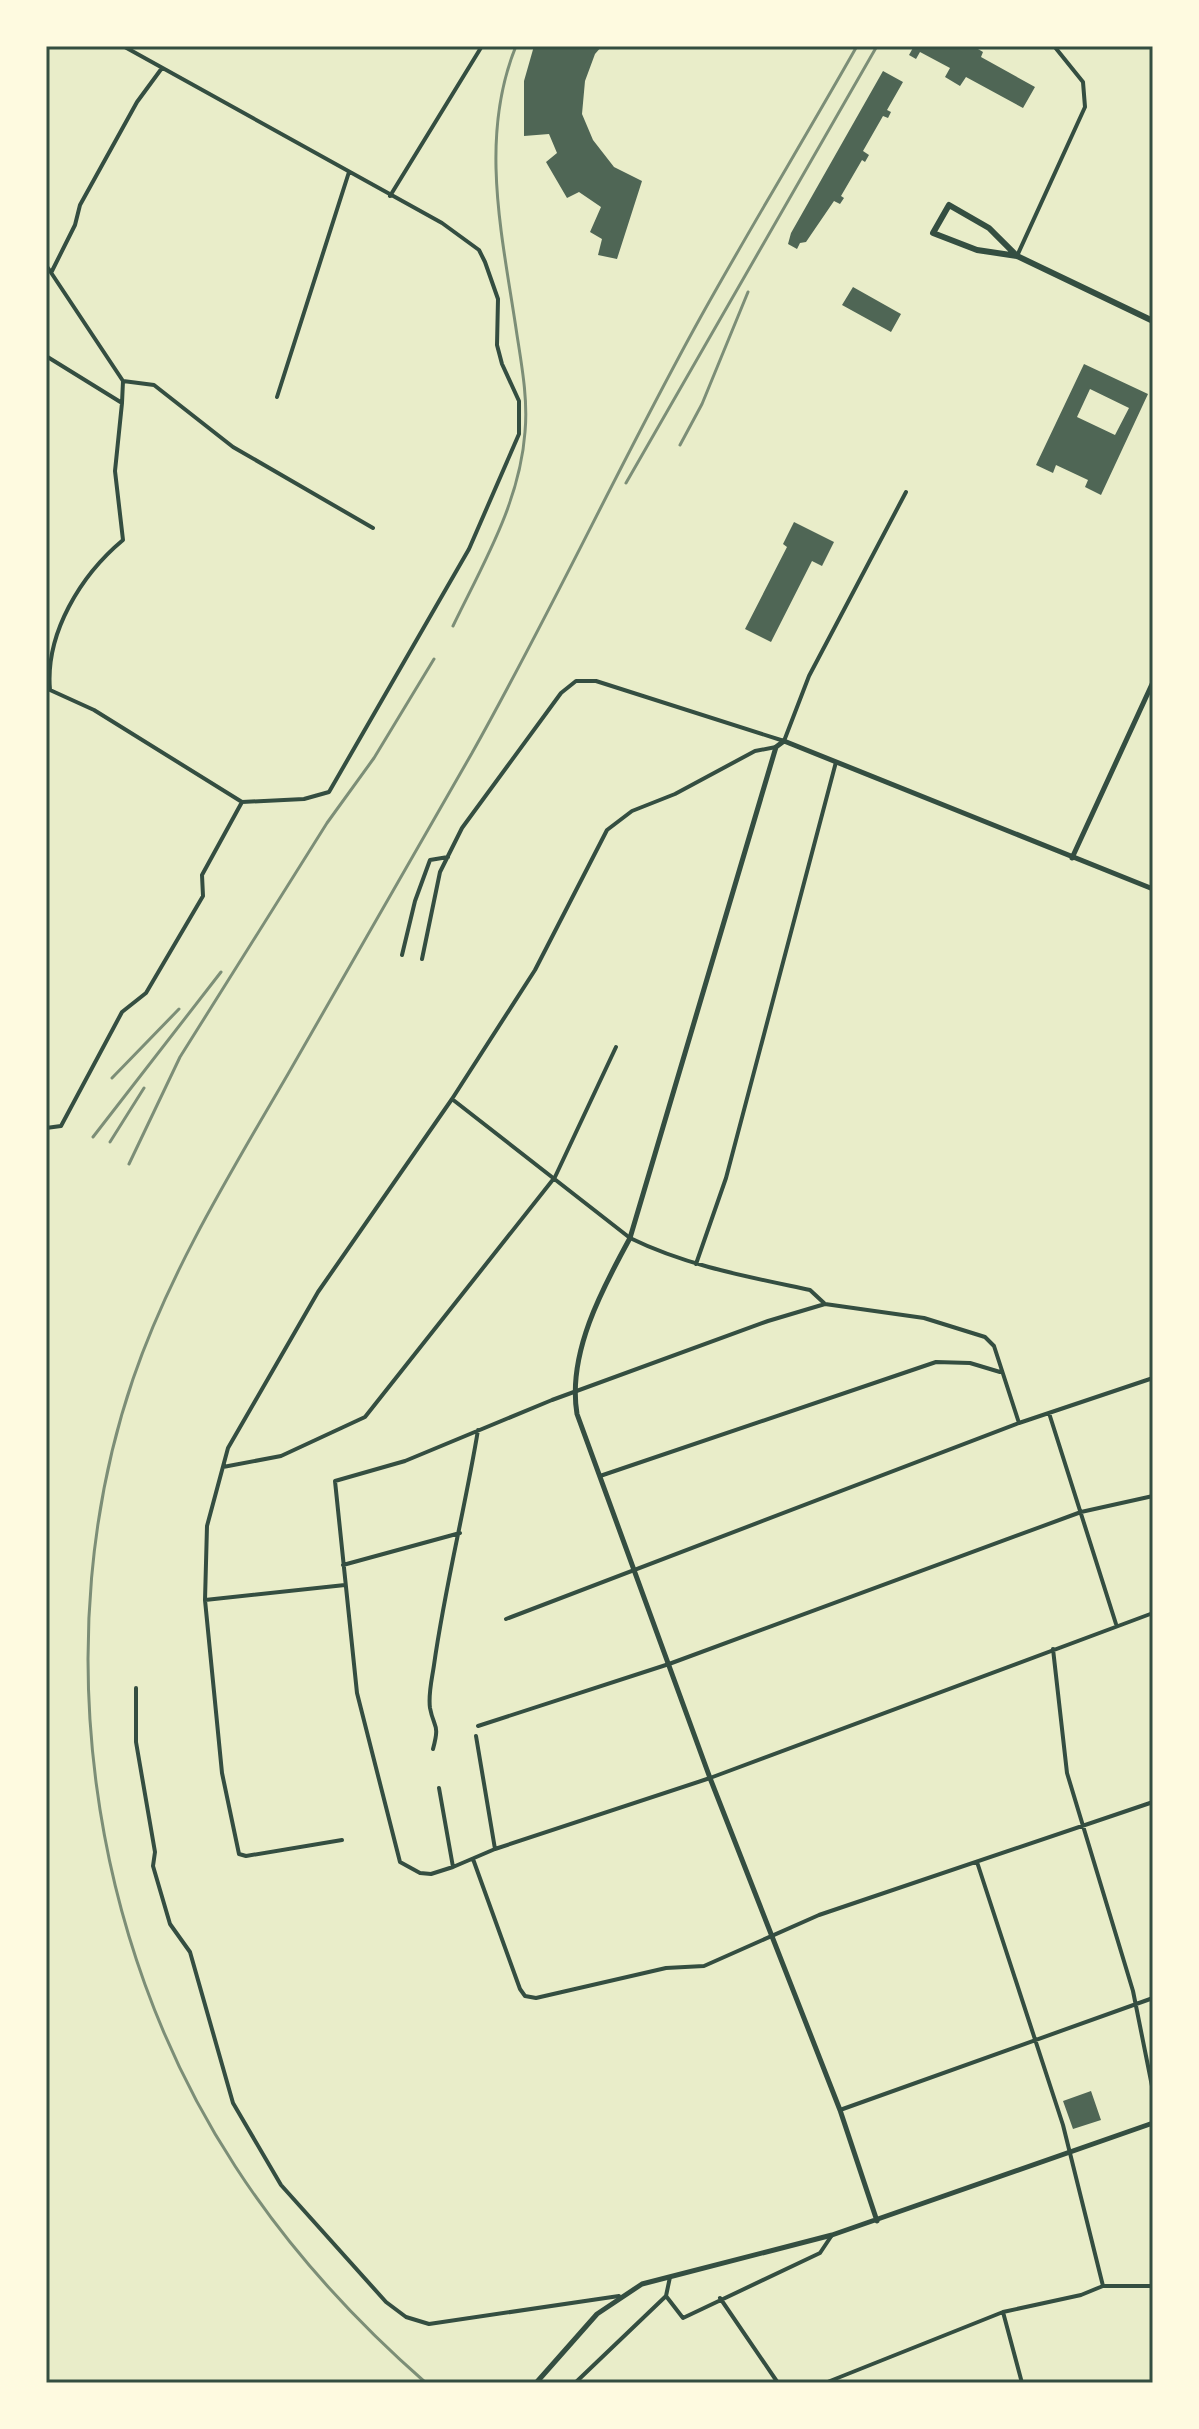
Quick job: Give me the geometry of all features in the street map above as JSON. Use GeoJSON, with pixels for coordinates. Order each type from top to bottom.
{"type":"FeatureCollection","features":[{"type":"Feature","properties":{"kind":"main road"},"geometry":{"type":"LineString","coordinates":[[1017,256],[989,228],[949,205],[933,233],[977,250],[1017,256],[1153,321]]}},
{"type":"Feature","properties":{"kind":"street"},"geometry":{"type":"LineString","coordinates":[[46,265],[123,381],[115,471],[123,540],[82,581],[51,650],[50,690],[94,710],[242,802],[304,799],[329,792],[469,549],[519,434],[519,401],[500,354],[498,299],[479,250],[442,223],[123,46]]}},
{"type":"Feature","properties":{"kind":"street"},"geometry":{"type":"LineString","coordinates":[[390,196],[482,46]]}},
{"type":"Feature","properties":{"kind":"street"},"geometry":{"type":"LineString","coordinates":[[1017,256],[1085,107],[1083,82],[1054,46]]}},
{"type":"Feature","properties":{"kind":"street"},"geometry":{"type":"LineString","coordinates":[[52,271],[75,225],[80,205],[137,102],[162,68]]}},
{"type":"Feature","properties":{"kind":"street"},"geometry":{"type":"LineString","coordinates":[[277,397],[349,172]]}},
{"type":"Feature","properties":{"kind":"street"},"geometry":{"type":"LineString","coordinates":[[46,356],[122,403]]}},
{"type":"Feature","properties":{"kind":"street"},"geometry":{"type":"LineString","coordinates":[[123,381],[154,385],[233,447],[373,528]]}},
{"type":"Feature","properties":{"kind":"street"},"geometry":{"type":"LineString","coordinates":[[342,1840],[246,1856],[239,1854],[222,1773],[205,1600],[207,1526],[228,1448],[318,1292],[452,1099],[535,970],[607,830],[632,811],[675,794],[755,751],[776,747],[784,741],[809,676],[906,492]]}},
{"type":"Feature","properties":{"kind":"street"},"geometry":{"type":"LineString","coordinates":[[422,959],[440,872],[448,857],[471,816],[561,693],[576,681],[616,686],[784,741],[1153,889]]}},
{"type":"Feature","properties":{"kind":"street"},"geometry":{"type":"LineString","coordinates":[[1072,858],[1153,682]]}},
{"type":"Feature","properties":{"kind":"street"},"geometry":{"type":"LineString","coordinates":[[776,747],[630,1238],[604,1286],[591,1319],[573,1392],[577,1414],[710,1778],[840,2110],[877,2221]]}},
{"type":"Feature","properties":{"kind":"street"},"geometry":{"type":"LineString","coordinates":[[696,1264],[726,1178],[809,850],[836,762]]}},
{"type":"Feature","properties":{"kind":"street"},"geometry":{"type":"LineString","coordinates":[[46,1128],[61,1126],[122,1012],[146,993],[203,896],[202,875],[242,802]]}},
{"type":"Feature","properties":{"kind":"street"},"geometry":{"type":"LineString","coordinates":[[402,955],[415,901],[430,860],[448,857]]}},
{"type":"Feature","properties":{"kind":"street"},"geometry":{"type":"LineString","coordinates":[[222,1467],[281,1456],[365,1417],[555,1177],[616,1047]]}},
{"type":"Feature","properties":{"kind":"street"},"geometry":{"type":"LineString","coordinates":[[452,1099],[630,1238],[663,1254],[696,1264],[810,1290],[825,1304]]}},
{"type":"Feature","properties":{"kind":"street"},"geometry":{"type":"LineString","coordinates":[[1019,1423],[994,1346],[985,1337],[924,1318],[825,1304],[768,1321],[573,1392],[405,1461],[335,1481],[357,1693],[400,1862],[420,1873],[431,1874],[453,1867],[495,1849],[710,1778],[1153,1613]]}},
{"type":"Feature","properties":{"kind":"street"},"geometry":{"type":"LineString","coordinates":[[600,1476],[936,1362],[970,1363],[1000,1372]]}},
{"type":"Feature","properties":{"kind":"street"},"geometry":{"type":"LineString","coordinates":[[506,1619],[1019,1423],[1153,1378]]}},
{"type":"Feature","properties":{"kind":"street"},"geometry":{"type":"LineString","coordinates":[[1049,1413],[1116,1625]]}},
{"type":"Feature","properties":{"kind":"street"},"geometry":{"type":"LineString","coordinates":[[433,1749],[438,1726],[430,1706],[430,1689],[442,1610],[461,1532],[478,1430]]}},
{"type":"Feature","properties":{"kind":"street"},"geometry":{"type":"LineString","coordinates":[[478,1726],[669,1664],[1081,1512],[1153,1496]]}},
{"type":"Feature","properties":{"kind":"street"},"geometry":{"type":"LineString","coordinates":[[343,1565],[461,1532]]}},
{"type":"Feature","properties":{"kind":"street"},"geometry":{"type":"LineString","coordinates":[[205,1600],[345,1585]]}},
{"type":"Feature","properties":{"kind":"street"},"geometry":{"type":"LineString","coordinates":[[1053,1649],[1067,1773],[1136,2003],[1153,2091]]}},
{"type":"Feature","properties":{"kind":"street"},"geometry":{"type":"LineString","coordinates":[[136,1688],[136,1742],[155,1852],[153,1866],[170,1924],[190,1952],[233,2103],[281,2185],[386,2302],[406,2317],[429,2324],[464,2322],[619,2296]]}},
{"type":"Feature","properties":{"kind":"street"},"geometry":{"type":"LineString","coordinates":[[476,1736],[495,1849]]}},
{"type":"Feature","properties":{"kind":"street"},"geometry":{"type":"LineString","coordinates":[[439,1788],[453,1867]]}},
{"type":"Feature","properties":{"kind":"street"},"geometry":{"type":"LineString","coordinates":[[473,1859],[520,1989],[525,1996],[536,1998],[666,1968],[704,1966],[819,1915],[1153,1802]]}},
{"type":"Feature","properties":{"kind":"street"},"geometry":{"type":"LineString","coordinates":[[977,1862],[1063,2125],[1103,2286]]}},
{"type":"Feature","properties":{"kind":"street"},"geometry":{"type":"LineString","coordinates":[[840,2110],[1153,1998]]}},
{"type":"Feature","properties":{"kind":"street"},"geometry":{"type":"LineString","coordinates":[[536,2383],[577,2333],[619,2296],[642,2284],[877,2221],[1153,2123]]}},
{"type":"Feature","properties":{"kind":"street"},"geometry":{"type":"LineString","coordinates":[[666,2296],[683,2318],[820,2253],[832,2235]]}},
{"type":"Feature","properties":{"kind":"street"},"geometry":{"type":"LineString","coordinates":[[575,2383],[666,2296],[670,2277]]}},
{"type":"Feature","properties":{"kind":"street"},"geometry":{"type":"LineString","coordinates":[[825,2383],[1003,2312],[1081,2295],[1103,2286],[1153,2286]]}},
{"type":"Feature","properties":{"kind":"street"},"geometry":{"type":"LineString","coordinates":[[720,2298],[778,2383]]}},
{"type":"Feature","properties":{"kind":"street"},"geometry":{"type":"LineString","coordinates":[[1003,2312],[1022,2383]]}},
{"type":"Feature","properties":{"kind":"building"},"geometry":{"type":"Polygon","coordinates":[[[534,46],[602,46],[595,54],[585,81],[582,114],[593,140],[614,167],[642,181],[617,259],[598,255],[602,239],[590,232],[601,207],[579,192],[567,198],[546,162],[557,153],[549,134],[524,136],[524,81],[534,46]]]}},
{"type":"Feature","properties":{"kind":"building"},"geometry":{"type":"Polygon","coordinates":[[[914,46],[973,46],[983,52],[981,57],[1035,87],[1023,108],[966,77],[960,86],[945,77],[950,68],[920,52],[916,59],[909,55],[914,46]]]}},
{"type":"Feature","properties":{"kind":"building"},"geometry":{"type":"Polygon","coordinates":[[[883,71],[903,82],[887,110],[891,112],[888,118],[883,116],[863,151],[869,155],[865,162],[862,160],[841,196],[844,198],[840,204],[834,201],[806,242],[800,243],[797,249],[788,244],[791,233],[883,71]]]}},
{"type":"Feature","properties":{"kind":"building"},"geometry":{"type":"Polygon","coordinates":[[[853,287],[901,314],[891,332],[842,305],[853,287]]]}},
{"type":"Feature","properties":{"kind":"building"},"geometry":{"type":"Polygon","coordinates":[[[1084,364],[1148,394],[1101,495],[1085,487],[1088,480],[1056,465],[1053,473],[1036,465],[1084,364]],[[1090,389],[1077,417],[1115,435],[1129,408],[1090,389]]]}},
{"type":"Feature","properties":{"kind":"building"},"geometry":{"type":"Polygon","coordinates":[[[794,522],[834,542],[822,566],[812,561],[771,642],[745,629],[787,547],[783,544],[794,522]]]}},
{"type":"Feature","properties":{"kind":"building"},"geometry":{"type":"Polygon","coordinates":[[[1091,2091],[1101,2120],[1073,2129],[1063,2101],[1091,2091]]]}},
{"type":"Feature","properties":{"kind":"railway"},"geometry":{"type":"LineString","coordinates":[[453,626],[508,508],[522,458],[525,432],[524,384],[501,226],[496,153],[498,117],[516,46]]}},
{"type":"Feature","properties":{"kind":"railway"},"geometry":{"type":"LineString","coordinates":[[426,2383],[373,2334],[323,2281],[255,2196],[185,2078],[145,1984],[115,1885],[96,1784],[88,1681],[92,1578],[106,1477],[133,1379],[183,1261],[472,753],[699,320],[857,46]]}},
{"type":"Feature","properties":{"kind":"railway"},"geometry":{"type":"LineString","coordinates":[[626,483],[877,46]]}},
{"type":"Feature","properties":{"kind":"railway"},"geometry":{"type":"LineString","coordinates":[[680,445],[702,404],[748,292]]}},
{"type":"Feature","properties":{"kind":"railway"},"geometry":{"type":"LineString","coordinates":[[129,1164],[180,1057],[327,823],[374,758],[434,659]]}},
{"type":"Feature","properties":{"kind":"railway"},"geometry":{"type":"LineString","coordinates":[[93,1137],[221,972]]}},
{"type":"Feature","properties":{"kind":"railway"},"geometry":{"type":"LineString","coordinates":[[112,1078],[179,1009]]}},
{"type":"Feature","properties":{"kind":"railway"},"geometry":{"type":"LineString","coordinates":[[110,1142],[144,1088]]}}]}
